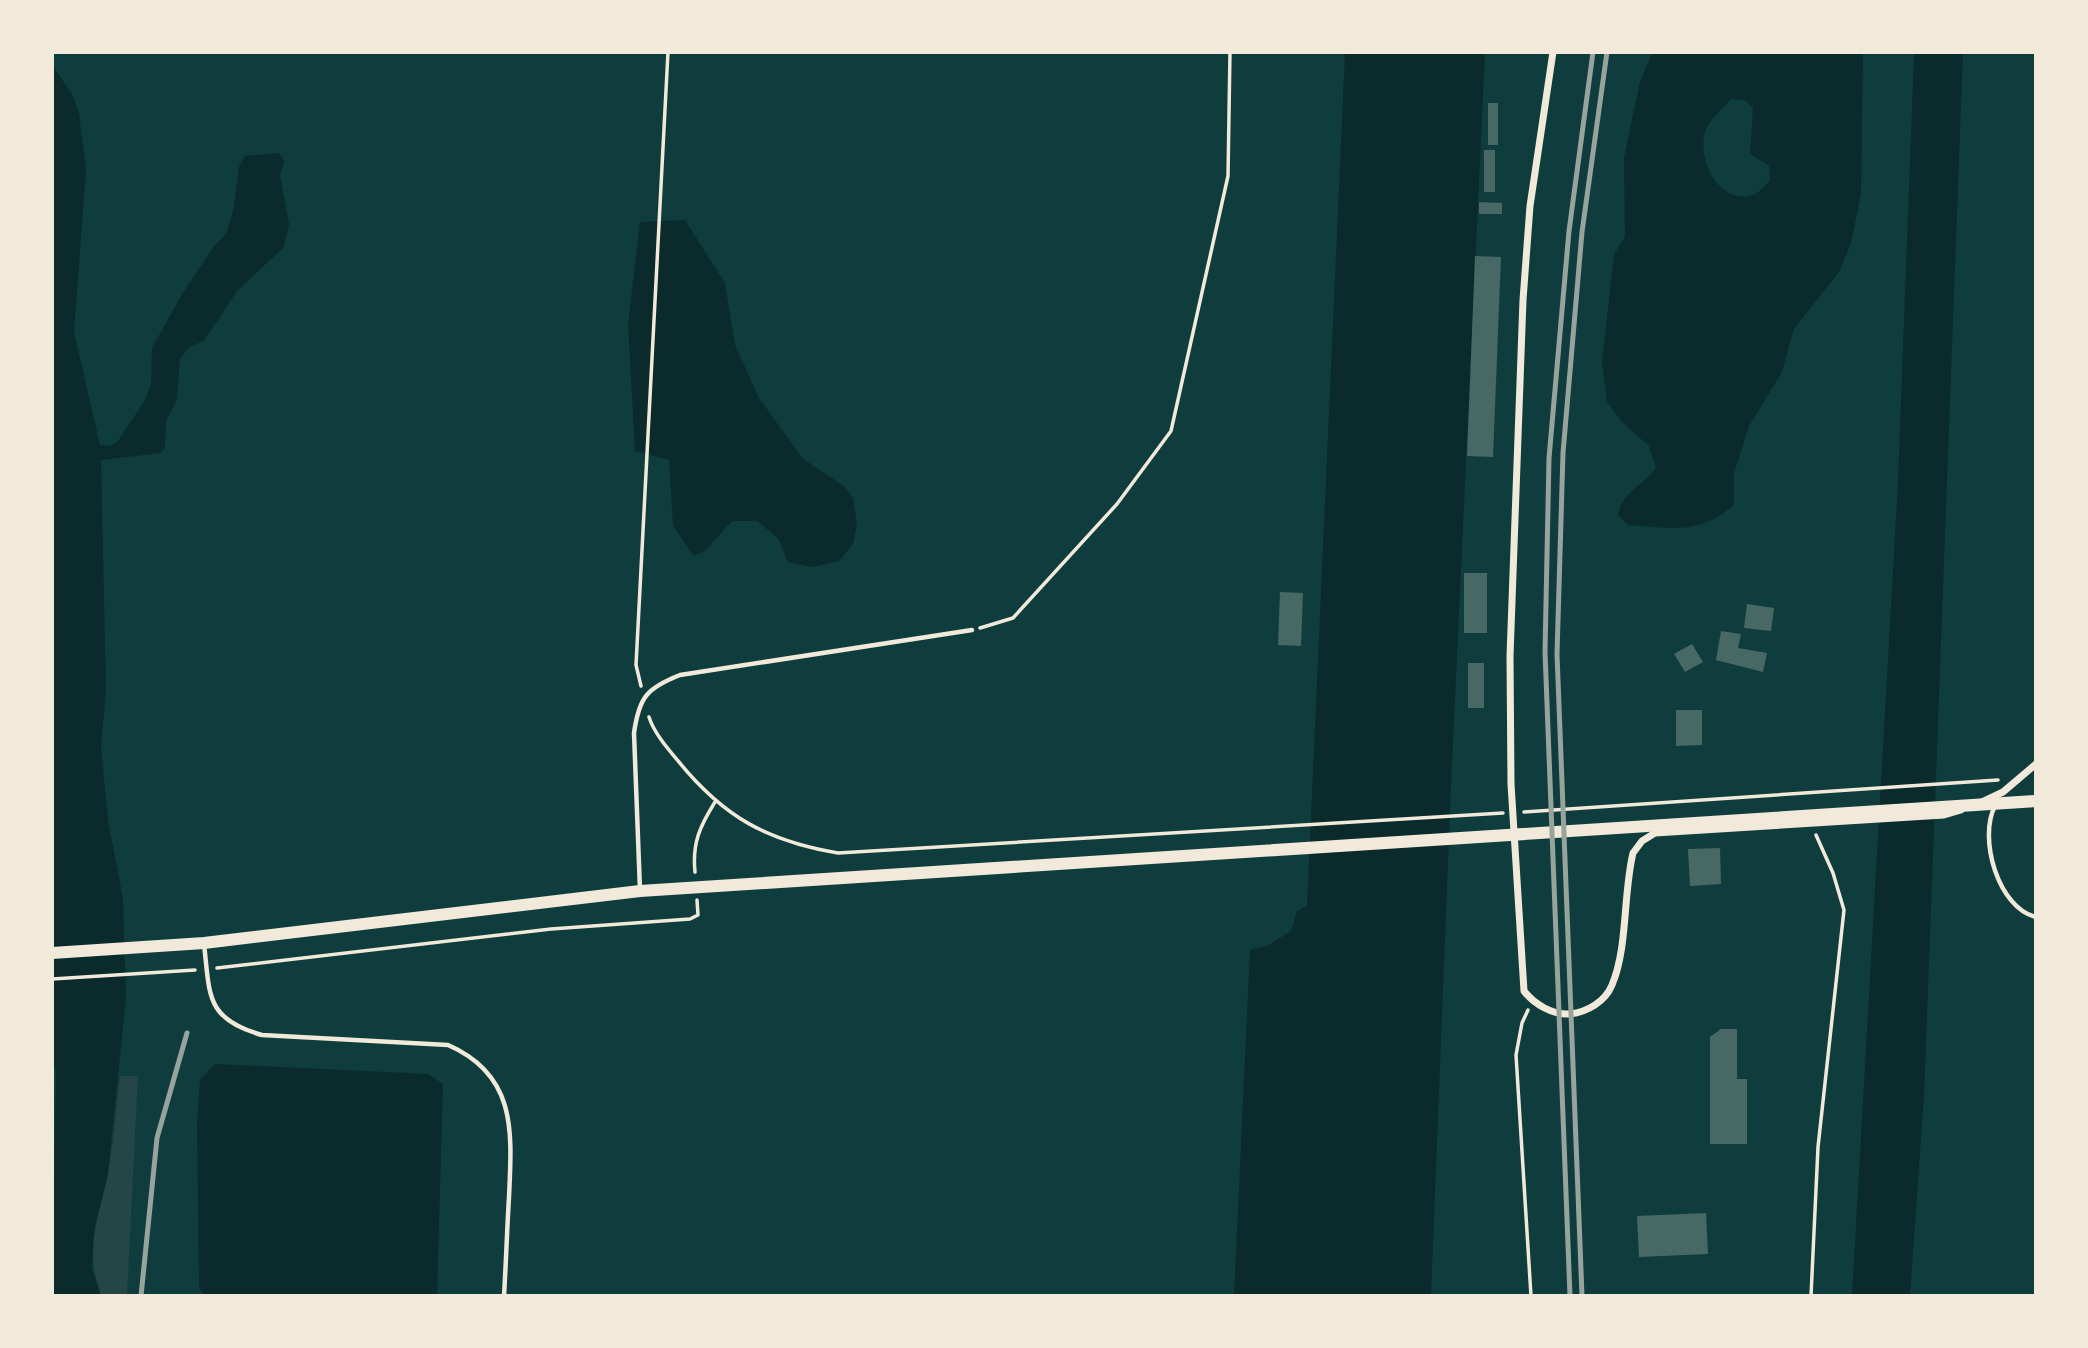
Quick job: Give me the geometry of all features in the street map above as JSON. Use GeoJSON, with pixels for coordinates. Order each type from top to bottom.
{"type":"FeatureCollection","features":[{"type":"Feature","properties":{"kind":"main road"},"geometry":{"type":"LineString","coordinates":[[52,953],[204,943],[640,891],[856,880],[2035,801]]}},
{"type":"Feature","properties":{"kind":"street"},"geometry":{"type":"LineString","coordinates":[[1553,52],[1530,206],[1522,300],[1510,656],[1511,785],[1524,991],[1532,1002],[1560,1014],[1591,1009],[1604,998],[1612,986],[1617,963],[1633,853],[1642,841],[1656,833],[1944,815],[1969,808],[2003,792],[2035,764]]}},
{"type":"Feature","properties":{"kind":"lane"},"geometry":{"type":"LineString","coordinates":[[640,891],[634,733],[637,712],[655,685],[680,674],[972,631]]}},
{"type":"Feature","properties":{"kind":"lane"},"geometry":{"type":"LineString","coordinates":[[2003,792],[1990,817],[1987,833],[1991,858],[2011,903],[2025,914],[2035,917]]}},
{"type":"Feature","properties":{"kind":"lane"},"geometry":{"type":"LineString","coordinates":[[204,943],[210,997],[220,1014],[236,1027],[262,1035],[448,1045],[471,1055],[487,1069],[508,1113],[511,1142],[504,1296]]}},
{"type":"Feature","properties":{"kind":"path"},"geometry":{"type":"LineString","coordinates":[[636,665],[668,52]]}},
{"type":"Feature","properties":{"kind":"path"},"geometry":{"type":"LineString","coordinates":[[972,631],[1013,618],[1117,503],[1171,431],[1228,176],[1230,52]]}},
{"type":"Feature","properties":{"kind":"path"},"geometry":{"type":"LineString","coordinates":[[652,724],[673,755],[715,802],[745,823],[804,847],[838,853],[2011,779]]}},
{"type":"Feature","properties":{"kind":"path"},"geometry":{"type":"LineString","coordinates":[[694,862],[694,844],[701,825],[715,802]]}},
{"type":"Feature","properties":{"kind":"path"},"geometry":{"type":"LineString","coordinates":[[1811,824],[1833,873],[1843,910],[1818,1147],[1811,1296]]}},
{"type":"Feature","properties":{"kind":"path"},"geometry":{"type":"LineString","coordinates":[[52,979],[207,969],[551,929],[690,919],[698,915]]}},
{"type":"Feature","properties":{"kind":"path"},"geometry":{"type":"LineString","coordinates":[[1531,1296],[1516,1055],[1522,1023],[1532,1002]]}},
{"type":"Feature","properties":{"kind":"shaded area"},"geometry":{"type":"Polygon","coordinates":[[[1345,53],[1485,53],[1451,785],[1431,1295],[1234,1296],[1250,950],[1269,945],[1291,931],[1297,911],[1307,906],[1345,53]]]}},
{"type":"Feature","properties":{"kind":"shaded area"},"geometry":{"type":"Polygon","coordinates":[[[1652,53],[1863,53],[1861,194],[1851,243],[1839,272],[1794,329],[1782,372],[1749,426],[1734,473],[1734,505],[1709,521],[1684,527],[1628,525],[1618,515],[1628,495],[1656,468],[1649,446],[1622,422],[1607,402],[1602,362],[1614,254],[1625,237],[1624,158],[1640,82],[1652,53]],[[1731,99],[1708,125],[1704,140],[1704,151],[1711,174],[1727,192],[1737,196],[1755,194],[1770,180],[1769,166],[1750,154],[1753,107],[1744,100],[1731,99]]]}},
{"type":"Feature","properties":{"kind":"shaded area"},"geometry":{"type":"Polygon","coordinates":[[[1914,53],[1963,53],[1924,1096],[1910,1295],[1852,1296],[1898,482],[1914,53]]]}},
{"type":"Feature","properties":{"kind":"shaded area"},"geometry":{"type":"Polygon","coordinates":[[[52,65],[72,94],[79,114],[86,170],[74,332],[100,445],[111,446],[118,441],[145,400],[151,384],[152,348],[182,294],[214,246],[226,234],[233,212],[239,167],[245,156],[279,153],[284,161],[280,176],[289,224],[284,247],[237,291],[204,341],[189,347],[180,359],[177,399],[166,422],[165,446],[161,453],[101,460],[106,691],[101,747],[108,820],[123,899],[126,998],[108,1174],[94,1230],[92,1269],[101,1296],[52,1295],[56,1074],[52,1051],[52,65]]]}},
{"type":"Feature","properties":{"kind":"shaded area"},"geometry":{"type":"Polygon","coordinates":[[[685,220],[725,283],[735,345],[759,398],[803,459],[844,486],[853,498],[857,524],[853,544],[839,561],[812,567],[788,562],[778,538],[757,521],[732,521],[705,551],[694,556],[673,526],[669,460],[635,451],[628,324],[640,222],[685,220]]]}},
{"type":"Feature","properties":{"kind":"shaded area"},"geometry":{"type":"Polygon","coordinates":[[[215,1064],[428,1074],[443,1084],[437,1295],[206,1296],[199,1289],[197,1123],[200,1080],[215,1064]]]}},
{"type":"Feature","properties":{"kind":"shaded area"},"geometry":{"type":"Polygon","coordinates":[[[120,1076],[138,1076],[127,1295],[101,1295],[93,1248],[110,1161],[120,1076]]]}},
{"type":"Feature","properties":{"kind":"building"},"geometry":{"type":"Polygon","coordinates":[[[1488,103],[1498,103],[1498,145],[1488,145],[1488,103]]]}},
{"type":"Feature","properties":{"kind":"building"},"geometry":{"type":"Polygon","coordinates":[[[1484,150],[1495,150],[1495,192],[1484,192],[1484,150]]]}},
{"type":"Feature","properties":{"kind":"building"},"geometry":{"type":"Polygon","coordinates":[[[1479,202],[1502,203],[1502,214],[1479,214],[1479,202]]]}},
{"type":"Feature","properties":{"kind":"building"},"geometry":{"type":"Polygon","coordinates":[[[1475,256],[1501,257],[1493,457],[1467,456],[1475,256]]]}},
{"type":"Feature","properties":{"kind":"building"},"geometry":{"type":"Polygon","coordinates":[[[1464,573],[1487,573],[1487,633],[1464,633],[1464,573]]]}},
{"type":"Feature","properties":{"kind":"building"},"geometry":{"type":"Polygon","coordinates":[[[1280,592],[1303,593],[1301,646],[1278,645],[1280,592]]]}},
{"type":"Feature","properties":{"kind":"building"},"geometry":{"type":"Polygon","coordinates":[[[1747,604],[1774,608],[1771,631],[1744,628],[1747,604]]]}},
{"type":"Feature","properties":{"kind":"building"},"geometry":{"type":"Polygon","coordinates":[[[1721,631],[1741,634],[1738,648],[1767,653],[1763,672],[1716,660],[1721,631]]]}},
{"type":"Feature","properties":{"kind":"building"},"geometry":{"type":"Polygon","coordinates":[[[1692,644],[1703,662],[1685,672],[1674,654],[1692,644]]]}},
{"type":"Feature","properties":{"kind":"building"},"geometry":{"type":"Polygon","coordinates":[[[1468,663],[1484,663],[1484,708],[1468,708],[1468,663]]]}},
{"type":"Feature","properties":{"kind":"building"},"geometry":{"type":"Polygon","coordinates":[[[1676,710],[1702,710],[1702,745],[1676,746],[1676,710]]]}},
{"type":"Feature","properties":{"kind":"building"},"geometry":{"type":"Polygon","coordinates":[[[1720,848],[1721,884],[1690,886],[1688,849],[1720,848]]]}},
{"type":"Feature","properties":{"kind":"building"},"geometry":{"type":"Polygon","coordinates":[[[1721,1029],[1737,1029],[1737,1079],[1747,1079],[1747,1144],[1710,1144],[1710,1037],[1721,1029]]]}},
{"type":"Feature","properties":{"kind":"building"},"geometry":{"type":"Polygon","coordinates":[[[1706,1213],[1708,1254],[1639,1257],[1637,1216],[1706,1213]]]}},
{"type":"Feature","properties":{"kind":"railway"},"geometry":{"type":"LineString","coordinates":[[1570,1296],[1545,652],[1549,458],[1569,231],[1593,52]]}},
{"type":"Feature","properties":{"kind":"railway"},"geometry":{"type":"LineString","coordinates":[[1582,1296],[1557,654],[1563,453],[1582,232],[1607,52]]}},
{"type":"Feature","properties":{"kind":"railway"},"geometry":{"type":"LineString","coordinates":[[141,1296],[157,1138],[187,1033]]}}]}
